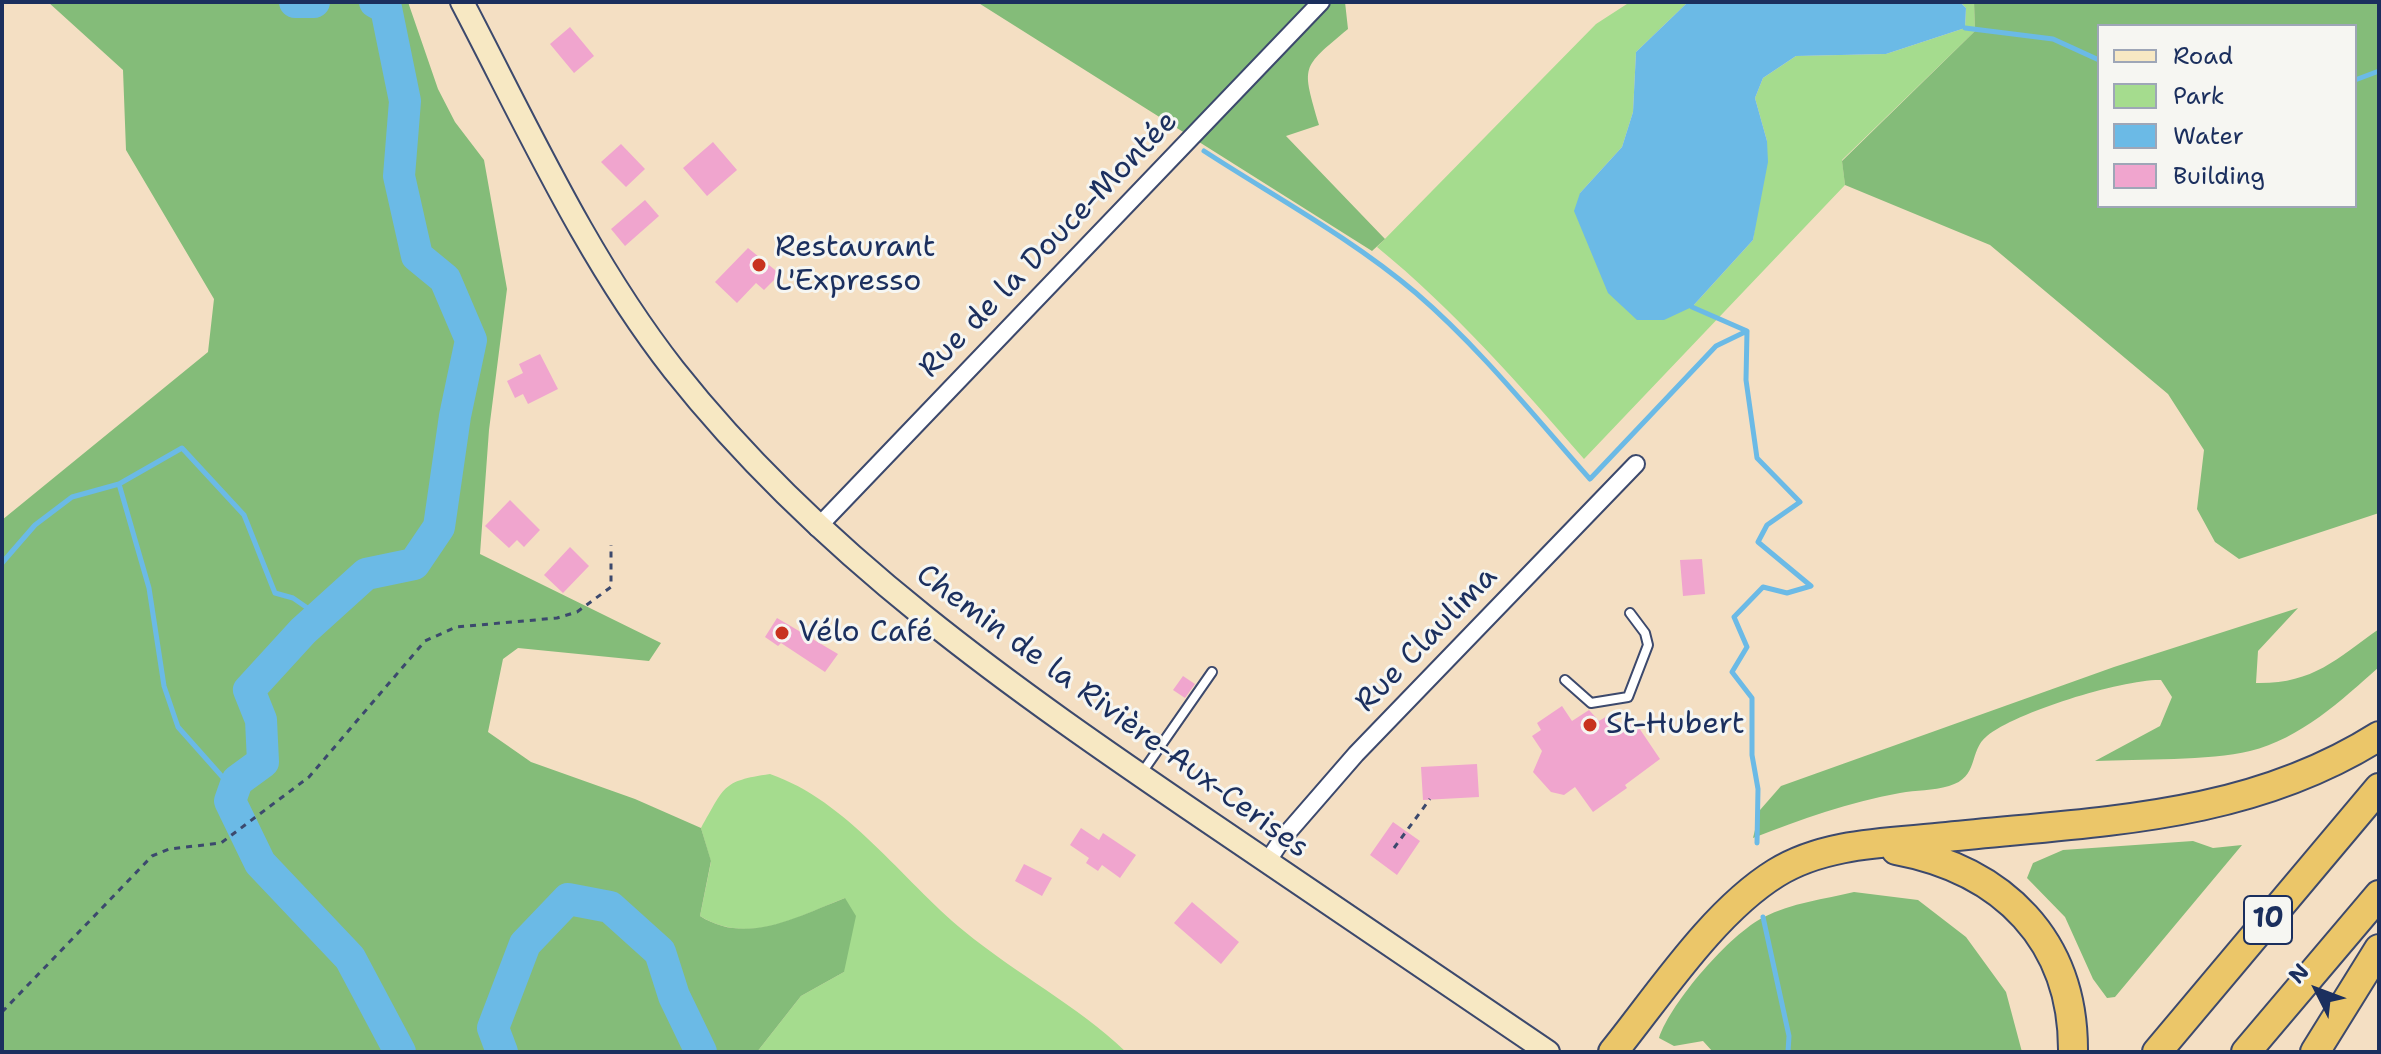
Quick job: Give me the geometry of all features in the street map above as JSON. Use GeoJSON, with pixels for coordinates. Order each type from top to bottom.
{"type":"FeatureCollection","features":[{"type":"Feature","properties":{"kind":"highway"},"geometry":{"type":"LineString","coordinates":[[1613,1052],[1710,934],[1758,886],[1799,862],[1860,846],[2116,822],[2197,809],[2293,781],[2379,736]]}},
{"type":"Feature","properties":{"kind":"highway","name":"10"},"geometry":{"type":"LineString","coordinates":[[2157,1052],[2379,788]]}},
{"type":"Feature","properties":{"kind":"highway"},"geometry":{"type":"LineString","coordinates":[[1860,846],[1947,862],[1979,877],[2013,904],[2041,936],[2063,979],[2070,1007],[2073,1052]]}},
{"type":"Feature","properties":{"kind":"highway","name":"10"},"geometry":{"type":"LineString","coordinates":[[2246,1052],[2379,895]]}},
{"type":"Feature","properties":{"kind":"highway"},"geometry":{"type":"LineString","coordinates":[[2315,1052],[2379,949]]}},
{"type":"Feature","properties":{"kind":"main road","name":"Chemin de la Rivière-Aux-Cerises"},"geometry":{"type":"LineString","coordinates":[[462,2],[575,217],[635,314],[711,413],[817,528],[1003,678],[1548,1052]]}},
{"type":"Feature","properties":{"kind":"street","name":"Rue de la Douce-Montée"},"geometry":{"type":"LineString","coordinates":[[817,528],[1321,2]]}},
{"type":"Feature","properties":{"kind":"street","name":"Rue Claulima"},"geometry":{"type":"LineString","coordinates":[[1267,862],[1283,838],[1347,764],[1636,464]]}},
{"type":"Feature","properties":{"kind":"lane"},"geometry":{"type":"LineString","coordinates":[[1565,680],[1591,703],[1628,697],[1648,645],[1630,613]]}},
{"type":"Feature","properties":{"kind":"lane"},"geometry":{"type":"LineString","coordinates":[[1141,775],[1212,672]]}},
{"type":"Feature","properties":{"kind":"path"},"geometry":{"type":"LineString","coordinates":[[2,1012],[152,856],[169,849],[215,846],[309,777],[425,641],[456,627],[557,618],[577,612],[611,587],[611,545]]}},
{"type":"Feature","properties":{"kind":"path"},"geometry":{"type":"LineString","coordinates":[[1394,848],[1430,799]]}},
{"type":"Feature","properties":{"kind":"green space"},"geometry":{"type":"Polygon","coordinates":[[[48,2],[408,2],[438,89],[455,122],[484,160],[507,289],[489,430],[480,554],[661,643],[649,661],[518,648],[503,659],[488,732],[531,762],[635,799],[701,828],[711,861],[700,916],[718,925],[754,928],[772,925],[845,898],[856,916],[844,972],[801,996],[757,1052],[2,1052],[2,520],[208,352],[214,299],[126,150],[123,70],[48,2]]]}},
{"type":"Feature","properties":{"kind":"green space"},"geometry":{"type":"Polygon","coordinates":[[[977,2],[1345,2],[1348,29],[1321,52],[1309,70],[1310,90],[1319,125],[1286,136],[1385,239],[1372,251],[977,2]]]}},
{"type":"Feature","properties":{"kind":"green space"},"geometry":{"type":"Polygon","coordinates":[[[1630,2],[1688,2],[1636,52],[1633,112],[1622,147],[1580,193],[1692,307],[1753,240],[1767,141],[1755,98],[1763,78],[1796,56],[1886,54],[1965,28],[1966,8],[1960,2],[1974,2],[1975,31],[1842,160],[1845,185],[1584,459],[1459,322],[1377,247],[1596,24],[1630,2]]]}},
{"type":"Feature","properties":{"kind":"green space"},"geometry":{"type":"Polygon","coordinates":[[[1974,2],[2379,2],[2379,513],[2239,559],[2215,542],[2197,509],[2204,450],[2168,394],[1990,245],[1845,185],[1842,161],[1975,31],[1974,2]]]}},
{"type":"Feature","properties":{"kind":"green space"},"geometry":{"type":"Polygon","coordinates":[[[2298,608],[2258,651],[2256,683],[2308,675],[2336,660],[2379,629],[2379,667],[2319,717],[2268,745],[2215,756],[2095,761],[2160,726],[2172,697],[2161,680],[2144,681],[2045,707],[2001,727],[1981,742],[1970,770],[1959,782],[1937,789],[1862,801],[1753,838],[1760,810],[1781,786],[2114,667],[2298,608]]]}},
{"type":"Feature","properties":{"kind":"green space"},"geometry":{"type":"Polygon","coordinates":[[[770,774],[798,786],[849,822],[964,931],[1087,1019],[1126,1052],[757,1052],[801,996],[844,972],[845,898],[791,920],[755,928],[737,929],[718,925],[700,916],[711,862],[701,828],[726,788],[742,780],[770,774]]]}},
{"type":"Feature","properties":{"kind":"green space"},"geometry":{"type":"Polygon","coordinates":[[[2193,841],[2213,848],[2242,845],[2115,997],[2107,998],[2093,979],[2065,917],[2027,878],[2033,863],[2063,850],[2193,841]]]}},
{"type":"Feature","properties":{"kind":"green space"},"geometry":{"type":"Polygon","coordinates":[[[1854,892],[1918,900],[1966,937],[2006,992],[2022,1052],[1713,1052],[1703,1041],[1674,1046],[1659,1038],[1676,1006],[1703,970],[1750,926],[1785,908],[1854,892]]]}},
{"type":"Feature","properties":{"kind":"water"},"geometry":{"type":"Polygon","coordinates":[[[1688,2],[1960,2],[1966,8],[1965,28],[1886,54],[1796,56],[1763,78],[1755,98],[1767,141],[1768,162],[1753,240],[1692,307],[1664,320],[1637,320],[1608,293],[1574,211],[1580,193],[1622,147],[1633,112],[1636,52],[1688,2]]]}},
{"type":"Feature","properties":{"kind":"building"},"geometry":{"type":"Polygon","coordinates":[[[570,27],[594,56],[574,73],[550,44],[570,27]]]}},
{"type":"Feature","properties":{"kind":"building"},"geometry":{"type":"Polygon","coordinates":[[[713,142],[737,170],[707,196],[683,168],[713,142]]]}},
{"type":"Feature","properties":{"kind":"building"},"geometry":{"type":"Polygon","coordinates":[[[621,144],[645,169],[626,187],[601,162],[621,144]]]}},
{"type":"Feature","properties":{"kind":"building"},"geometry":{"type":"Polygon","coordinates":[[[645,200],[659,216],[625,246],[611,229],[645,200]]]}},
{"type":"Feature","properties":{"kind":"building"},"geometry":{"type":"Polygon","coordinates":[[[748,248],[780,274],[764,290],[756,283],[737,303],[715,282],[748,248]]]}},
{"type":"Feature","properties":{"kind":"building"},"geometry":{"type":"Polygon","coordinates":[[[540,354],[558,389],[528,404],[523,394],[515,398],[507,381],[523,373],[519,364],[540,354]]]}},
{"type":"Feature","properties":{"kind":"building"},"geometry":{"type":"Polygon","coordinates":[[[510,500],[540,530],[524,547],[517,540],[509,548],[485,526],[510,500]]]}},
{"type":"Feature","properties":{"kind":"building"},"geometry":{"type":"Polygon","coordinates":[[[570,547],[589,566],[563,593],[544,575],[570,547]]]}},
{"type":"Feature","properties":{"kind":"building"},"geometry":{"type":"Polygon","coordinates":[[[1702,559],[1705,594],[1683,596],[1680,560],[1702,559]]]}},
{"type":"Feature","properties":{"kind":"building"},"geometry":{"type":"Polygon","coordinates":[[[777,618],[838,654],[825,672],[781,643],[778,646],[765,637],[777,618]]]}},
{"type":"Feature","properties":{"kind":"building"},"geometry":{"type":"Polygon","coordinates":[[[1183,676],[1195,684],[1185,698],[1173,690],[1183,676]]]}},
{"type":"Feature","properties":{"kind":"building"},"geometry":{"type":"Polygon","coordinates":[[[1562,706],[1572,721],[1589,710],[1599,721],[1612,713],[1619,724],[1633,719],[1660,759],[1593,812],[1575,787],[1564,795],[1551,792],[1533,772],[1542,751],[1532,736],[1541,730],[1537,723],[1562,706]]]}},
{"type":"Feature","properties":{"kind":"building"},"geometry":{"type":"Polygon","coordinates":[[[1477,764],[1479,797],[1423,800],[1421,767],[1477,764]]]}},
{"type":"Feature","properties":{"kind":"building"},"geometry":{"type":"Polygon","coordinates":[[[1393,822],[1420,841],[1397,875],[1370,855],[1393,822]]]}},
{"type":"Feature","properties":{"kind":"building"},"geometry":{"type":"Polygon","coordinates":[[[1081,828],[1099,840],[1103,833],[1136,855],[1120,878],[1102,865],[1098,871],[1086,863],[1089,858],[1070,845],[1081,828]]]}},
{"type":"Feature","properties":{"kind":"building"},"geometry":{"type":"Polygon","coordinates":[[[1024,864],[1052,878],[1042,896],[1015,881],[1024,864]]]}},
{"type":"Feature","properties":{"kind":"building"},"geometry":{"type":"Polygon","coordinates":[[[1192,902],[1239,942],[1221,964],[1174,923],[1192,902]]]}},
{"type":"Feature","properties":{"kind":"waterway"},"geometry":{"type":"LineString","coordinates":[[295,2],[314,2]]}},
{"type":"Feature","properties":{"kind":"waterway"},"geometry":{"type":"LineString","coordinates":[[375,2],[386,8],[405,101],[399,176],[417,256],[445,279],[471,340],[455,416],[439,527],[414,564],[366,574],[303,631],[249,690],[261,720],[263,762],[237,781],[230,801],[260,863],[350,958],[400,1052]]}},
{"type":"Feature","properties":{"kind":"waterway"},"geometry":{"type":"LineString","coordinates":[[1965,28],[2053,39],[2097,59]]}},
{"type":"Feature","properties":{"kind":"waterway"},"geometry":{"type":"LineString","coordinates":[[2357,79],[2379,71]]}},
{"type":"Feature","properties":{"kind":"waterway"},"geometry":{"type":"LineString","coordinates":[[1204,151],[1339,236],[1416,293],[1484,359],[1590,479],[1716,346],[1747,331]]}},
{"type":"Feature","properties":{"kind":"waterway"},"geometry":{"type":"LineString","coordinates":[[1692,307],[1747,331],[1746,380],[1757,458],[1800,502],[1767,525],[1758,542],[1811,586],[1787,593],[1763,587],[1734,617],[1747,647],[1732,672],[1752,698],[1752,755],[1758,789],[1757,843]]}},
{"type":"Feature","properties":{"kind":"waterway"},"geometry":{"type":"LineString","coordinates":[[2,563],[35,525],[72,497],[119,484],[182,448],[244,515],[275,593],[293,598],[319,616]]}},
{"type":"Feature","properties":{"kind":"waterway"},"geometry":{"type":"LineString","coordinates":[[119,484],[149,588],[164,686],[178,727],[234,790]]}},
{"type":"Feature","properties":{"kind":"waterway"},"geometry":{"type":"LineString","coordinates":[[502,1052],[493,1028],[525,944],[568,899],[610,907],[660,952],[674,996],[701,1052]]}},
{"type":"Feature","properties":{"kind":"waterway"},"geometry":{"type":"LineString","coordinates":[[1763,917],[1789,1036],[1788,1052]]}},
{"type":"Feature","properties":{"kind":"place","name":"Restaurant L'Expresso"},"geometry":{"type":"Point","coordinates":[759,265]}},
{"type":"Feature","properties":{"kind":"place","name":"Vélo Café"},"geometry":{"type":"Point","coordinates":[782,633]}},
{"type":"Feature","properties":{"kind":"place","name":"St-Hubert"},"geometry":{"type":"Point","coordinates":[1590,725]}}]}
